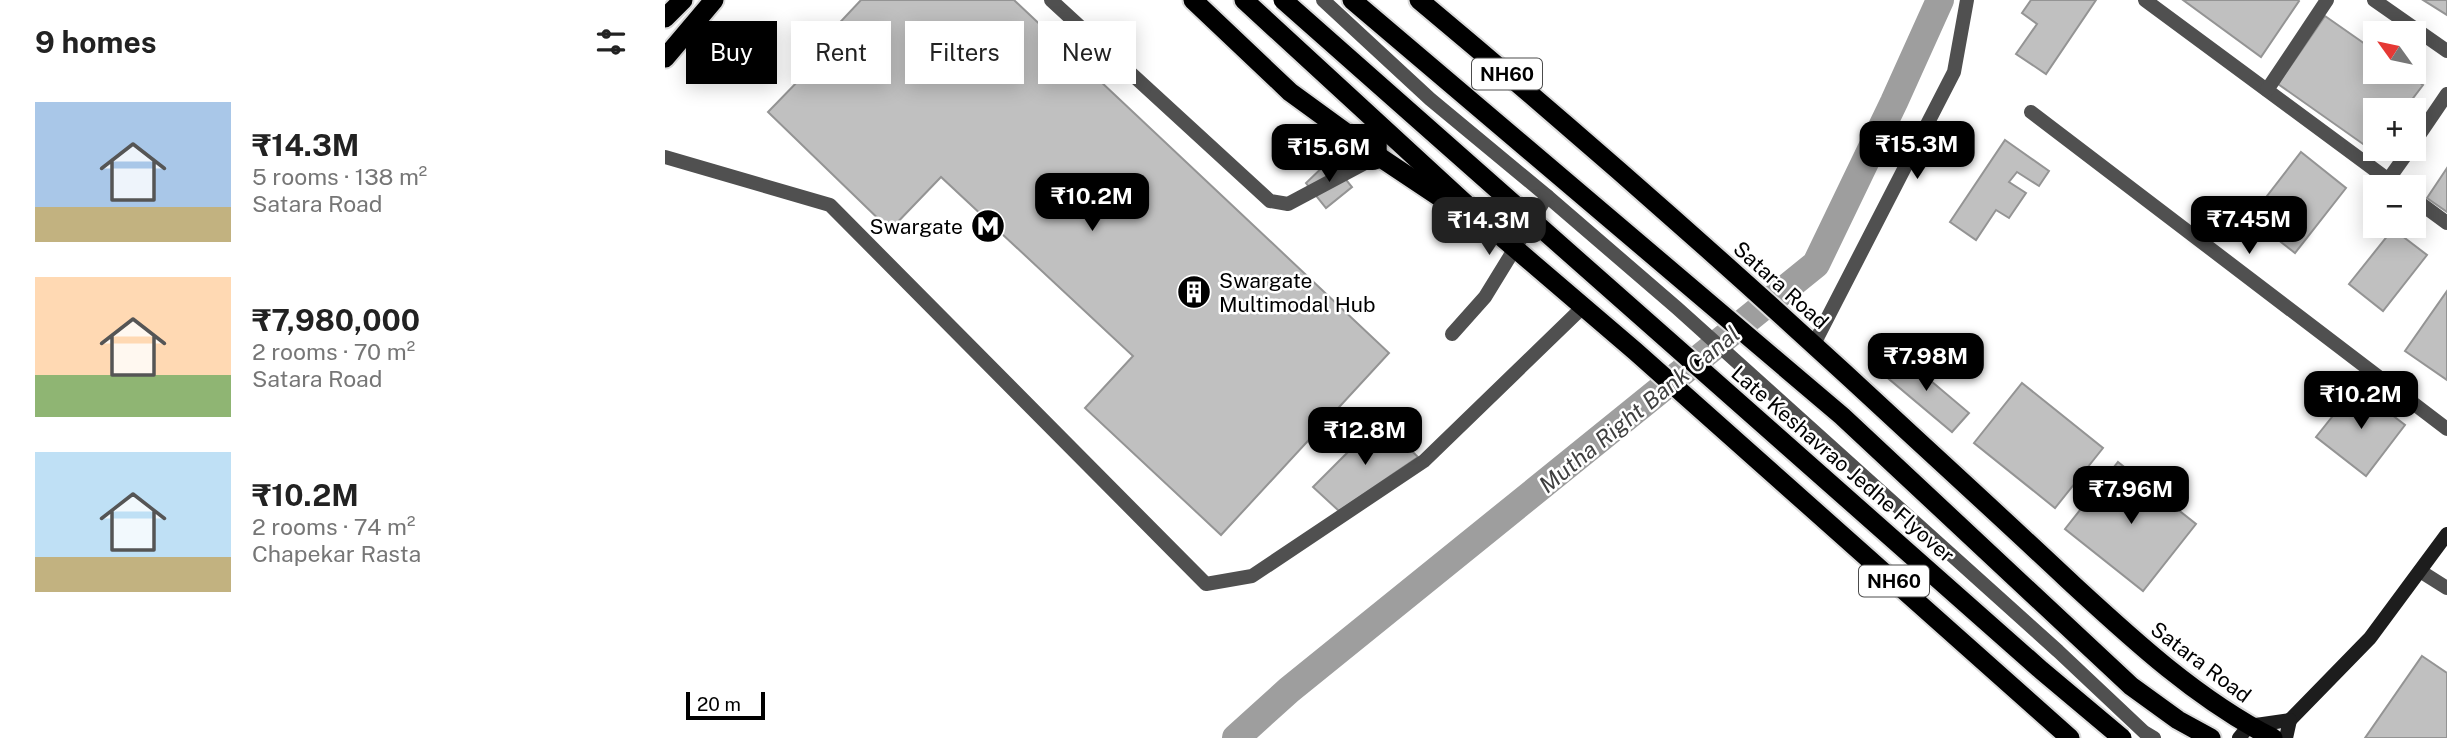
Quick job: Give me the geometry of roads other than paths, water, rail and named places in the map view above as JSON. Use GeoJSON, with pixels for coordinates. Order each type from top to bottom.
{"type":"FeatureCollection","features":[{"type":"Feature","properties":{"kind":"highway"},"geometry":{"type":"LineString","coordinates":[[665,18],[683,0]]}},
{"type":"Feature","properties":{"kind":"highway"},"geometry":{"type":"LineString","coordinates":[[665,58],[714,0]]}},
{"type":"Feature","properties":{"kind":"highway"},"geometry":{"type":"LineString","coordinates":[[1193,0],[1290,92],[1378,156],[1509,243]]}},
{"type":"Feature","properties":{"kind":"highway","name":"NH60"},"geometry":{"type":"LineString","coordinates":[[1244,0],[1509,243],[1718,424],[2070,738]]}},
{"type":"Feature","properties":{"kind":"highway","name":"Late Keshavrao Jedhe Flyover"},"geometry":{"type":"LineString","coordinates":[[1283,0],[2041,670],[2123,738]]}},
{"type":"Feature","properties":{"kind":"highway"},"geometry":{"type":"LineString","coordinates":[[1352,0],[1842,416],[2131,687],[2178,720],[2211,738]]}},
{"type":"Feature","properties":{"kind":"highway","name":"Satara Road"},"geometry":{"type":"LineString","coordinates":[[1419,0],[1503,70],[1810,340],[2135,642],[2213,701],[2244,732],[2273,738]]}},
{"type":"Feature","properties":{"kind":"main road"},"geometry":{"type":"LineString","coordinates":[[2244,732],[2290,720],[2370,638],[2447,534]]}},
{"type":"Feature","properties":{"kind":"main road"},"geometry":{"type":"LineString","coordinates":[[2286,738],[2290,720]]}},
{"type":"Feature","properties":{"kind":"street"},"geometry":{"type":"LineString","coordinates":[[1051,0],[1270,201],[1288,204],[1378,156]]}},
{"type":"Feature","properties":{"kind":"street"},"geometry":{"type":"LineString","coordinates":[[1324,0],[1430,99],[1677,308],[2058,651],[2144,732],[2154,738]]}},
{"type":"Feature","properties":{"kind":"street"},"geometry":{"type":"LineString","coordinates":[[1810,340],[1954,72],[1967,0]]}},
{"type":"Feature","properties":{"kind":"street"},"geometry":{"type":"LineString","coordinates":[[2145,0],[2381,175]]}},
{"type":"Feature","properties":{"kind":"street"},"geometry":{"type":"LineString","coordinates":[[2267,90],[2327,0]]}},
{"type":"Feature","properties":{"kind":"street"},"geometry":{"type":"LineString","coordinates":[[2374,0],[2447,51]]}},
{"type":"Feature","properties":{"kind":"street"},"geometry":{"type":"LineString","coordinates":[[2426,125],[2447,94]]}},
{"type":"Feature","properties":{"kind":"street"},"geometry":{"type":"LineString","coordinates":[[2031,112],[2447,429]]}},
{"type":"Feature","properties":{"kind":"street"},"geometry":{"type":"LineString","coordinates":[[665,156],[830,205],[1206,584],[1252,576],[1425,461],[1584,306]]}},
{"type":"Feature","properties":{"kind":"street"},"geometry":{"type":"LineString","coordinates":[[1452,334],[1485,297],[1509,243],[1547,196]]}},
{"type":"Feature","properties":{"kind":"street"},"geometry":{"type":"LineString","coordinates":[[2426,208],[2447,223]]}},
{"type":"Feature","properties":{"kind":"street"},"geometry":{"type":"LineString","coordinates":[[2420,571],[2447,588]]}},
{"type":"Feature","properties":{"kind":"waterway","name":"Mutha Right Bank Canal"},"geometry":{"type":"LineString","coordinates":[[1236,738],[1289,690],[1816,264],[1940,0]]}},
{"type":"Feature","properties":{"kind":"place","name":"Swargate"},"geometry":{"type":"Point","coordinates":[988,226]}},
{"type":"Feature","properties":{"kind":"place","name":"Swargate Multimodal Hub"},"geometry":{"type":"Point","coordinates":[1194,292]}}]}
